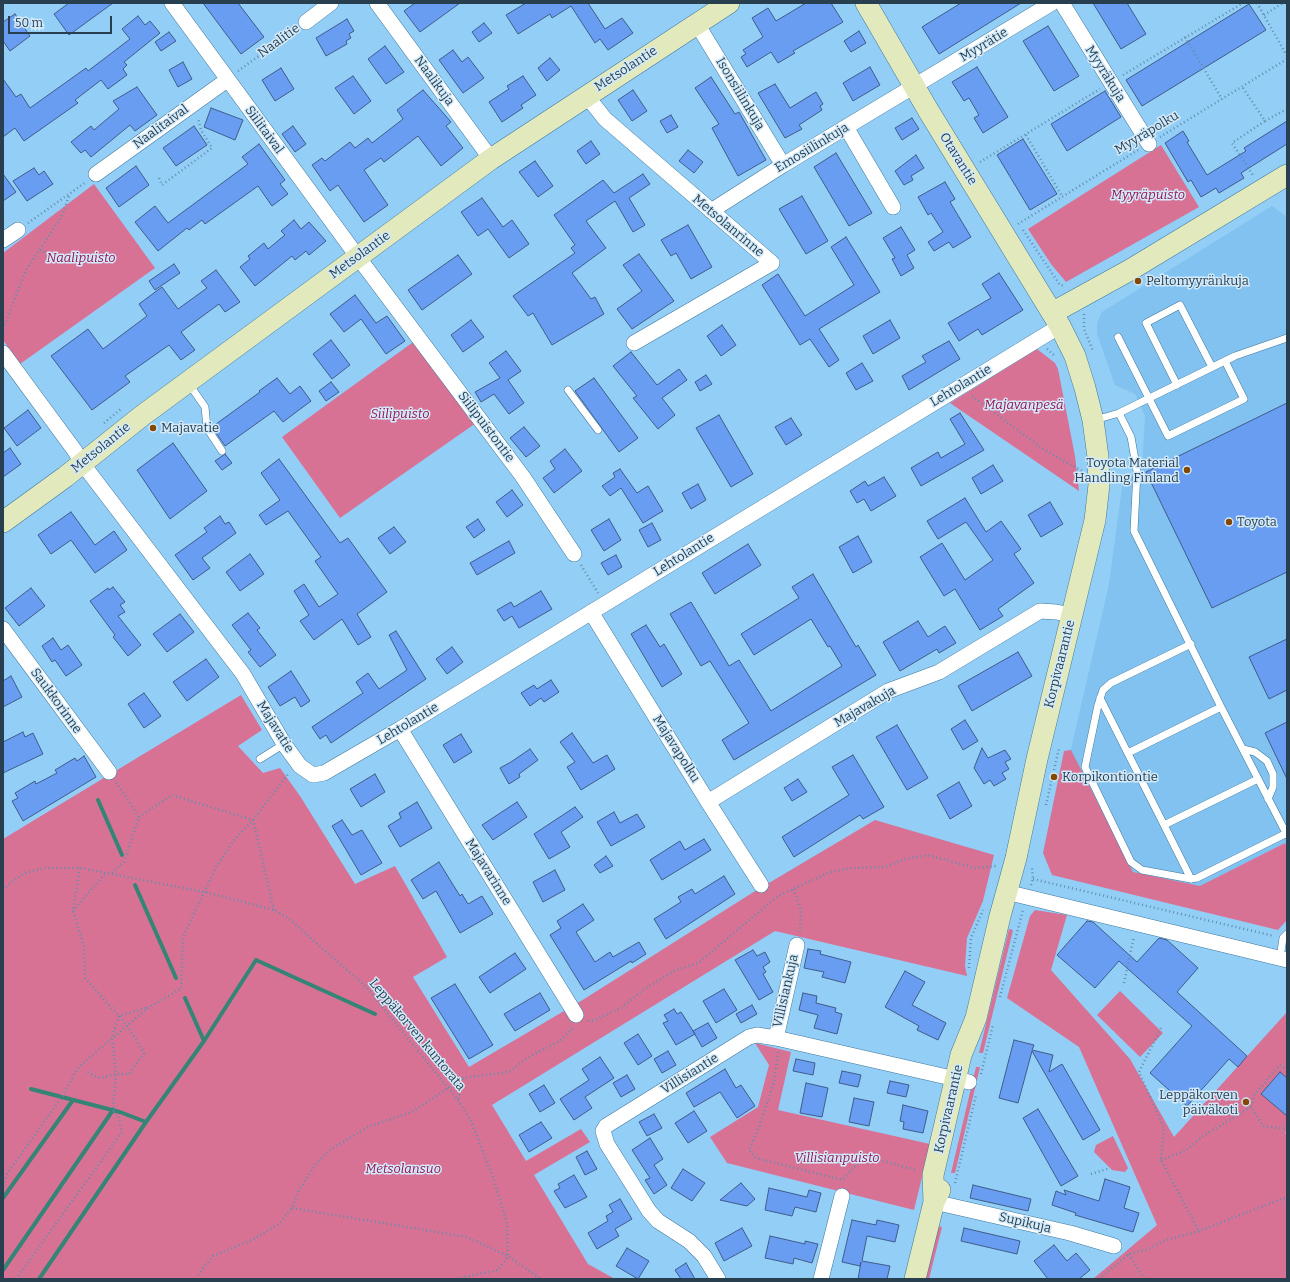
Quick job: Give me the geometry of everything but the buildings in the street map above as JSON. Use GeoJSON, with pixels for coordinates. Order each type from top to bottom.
{"type":"FeatureCollection","features":[{"type":"Feature","properties":{"kind":"street","name":"Siilitaival"},"geometry":{"type":"LineString","coordinates":[[172,3],[227,80],[358,256]]}},
{"type":"Feature","properties":{"kind":"street","name":"Naalitie"},"geometry":{"type":"LineString","coordinates":[[306,22],[331,3]]}},
{"type":"Feature","properties":{"kind":"street","name":"Naalikuja"},"geometry":{"type":"LineString","coordinates":[[377,3],[491,159]]}},
{"type":"Feature","properties":{"kind":"street","name":"Metsolantie"},"geometry":{"type":"LineString","coordinates":[[3,522],[188,382],[491,159],[586,95],[729,3]]}},
{"type":"Feature","properties":{"kind":"street","name":"Otavantie"},"geometry":{"type":"LineString","coordinates":[[866,3],[914,86],[1056,319]]}},
{"type":"Feature","properties":{"kind":"street","name":"Myyrätie"},"geometry":{"type":"LineString","coordinates":[[914,86],[1052,3]]}},
{"type":"Feature","properties":{"kind":"street","name":"Myyräkuja"},"geometry":{"type":"LineString","coordinates":[[1062,3],[1149,144]]}},
{"type":"Feature","properties":{"kind":"street","name":"Isonsiilinkuja"},"geometry":{"type":"LineString","coordinates":[[697,24],[784,165]]}},
{"type":"Feature","properties":{"kind":"street","name":"Naalitaival"},"geometry":{"type":"LineString","coordinates":[[96,174],[227,80]]}},
{"type":"Feature","properties":{"kind":"street","name":"Emosiilinkuja"},"geometry":{"type":"LineString","coordinates":[[711,212],[784,165],[914,86]]}},
{"type":"Feature","properties":{"kind":"street","name":"Metsolanrinne"},"geometry":{"type":"LineString","coordinates":[[586,95],[605,119],[711,212],[772,263],[634,343]]}},
{"type":"Feature","properties":{"kind":"street"},"geometry":{"type":"LineString","coordinates":[[846,127],[893,207]]}},
{"type":"Feature","properties":{"kind":"street"},"geometry":{"type":"LineString","coordinates":[[1056,319],[1130,270],[1287,175]]}},
{"type":"Feature","properties":{"kind":"street"},"geometry":{"type":"LineString","coordinates":[[3,240],[18,230]]}},
{"type":"Feature","properties":{"kind":"street","name":"Siilipuistontie"},"geometry":{"type":"LineString","coordinates":[[358,256],[523,477],[574,554]]}},
{"type":"Feature","properties":{"kind":"street","name":"Lehtolantie"},"geometry":{"type":"LineString","coordinates":[[303,769],[313,774],[324,773],[400,729],[1040,337],[1056,319]]}},
{"type":"Feature","properties":{"kind":"street","name":"Korpivaarantie"},"geometry":{"type":"LineString","coordinates":[[915,1279],[934,1202],[933,1175],[963,1081],[961,1054],[976,1018],[1006,892],[1016,858],[1037,759],[1095,520],[1099,485],[1098,457],[1093,420],[1075,356],[1056,319]]}},
{"type":"Feature","properties":{"kind":"street","name":"Majavatie"},"geometry":{"type":"LineString","coordinates":[[3,353],[75,450],[82,463],[243,674],[284,744],[303,769]]}},
{"type":"Feature","properties":{"kind":"street","name":"Majavakuja"},"geometry":{"type":"LineString","coordinates":[[708,802],[888,691],[939,672],[1040,611],[1072,615]]}},
{"type":"Feature","properties":{"kind":"street","name":"Majavapolku"},"geometry":{"type":"LineString","coordinates":[[592,612],[708,802],[767,889]]}},
{"type":"Feature","properties":{"kind":"street","name":"Saukkorinne"},"geometry":{"type":"LineString","coordinates":[[3,629],[109,772]]}},
{"type":"Feature","properties":{"kind":"street","name":"Majavarinne"},"geometry":{"type":"LineString","coordinates":[[400,729],[578,1021]]}},
{"type":"Feature","properties":{"kind":"street"},"geometry":{"type":"LineString","coordinates":[[1006,892],[1283,959]]}},
{"type":"Feature","properties":{"kind":"street","name":"Villisiankuja"},"geometry":{"type":"LineString","coordinates":[[776,1038],[797,945]]}},
{"type":"Feature","properties":{"kind":"street","name":"Villisiantie"},"geometry":{"type":"LineString","coordinates":[[718,1279],[704,1256],[689,1241],[658,1221],[649,1211],[607,1144],[603,1131],[606,1126],[749,1037],[757,1035],[776,1038],[963,1081]]}},
{"type":"Feature","properties":{"kind":"street"},"geometry":{"type":"LineString","coordinates":[[821,1279],[842,1196]]}},
{"type":"Feature","properties":{"kind":"street","name":"Supikuja"},"geometry":{"type":"LineString","coordinates":[[934,1202],[1070,1233],[1114,1246]]}},
{"type":"Feature","properties":{"kind":"lane"},"geometry":{"type":"LineString","coordinates":[[1177,385],[1146,323],[1180,305],[1212,367]]}},
{"type":"Feature","properties":{"kind":"lane"},"geometry":{"type":"LineString","coordinates":[[1118,337],[1168,436],[1244,398],[1225,361]]}},
{"type":"Feature","properties":{"kind":"lane"},"geometry":{"type":"LineString","coordinates":[[1093,420],[1119,413],[1225,361],[1287,338]]}},
{"type":"Feature","properties":{"kind":"lane"},"geometry":{"type":"LineString","coordinates":[[188,382],[206,407],[207,428],[222,451]]}},
{"type":"Feature","properties":{"kind":"lane"},"geometry":{"type":"LineString","coordinates":[[568,390],[598,430]]}},
{"type":"Feature","properties":{"kind":"lane"},"geometry":{"type":"LineString","coordinates":[[1119,413],[1131,437],[1137,471],[1134,531],[1191,644],[1221,707],[1287,834],[1203,876],[1191,879],[1142,870],[1131,862],[1085,767],[1100,698],[1104,690],[1111,683],[1191,644]]}},
{"type":"Feature","properties":{"kind":"lane"},"geometry":{"type":"LineString","coordinates":[[1100,698],[1191,879]]}},
{"type":"Feature","properties":{"kind":"lane"},"geometry":{"type":"LineString","coordinates":[[1128,753],[1221,707]]}},
{"type":"Feature","properties":{"kind":"lane"},"geometry":{"type":"LineString","coordinates":[[260,759],[284,744]]}},
{"type":"Feature","properties":{"kind":"lane"},"geometry":{"type":"LineString","coordinates":[[1243,749],[1255,752],[1267,761],[1273,774],[1273,787],[1268,799]]}},
{"type":"Feature","properties":{"kind":"lane"},"geometry":{"type":"LineString","coordinates":[[1164,826],[1258,779]]}},
{"type":"Feature","properties":{"kind":"lane"},"geometry":{"type":"LineString","coordinates":[[1283,959],[1285,936]]}},
{"type":"Feature","properties":{"kind":"path"},"geometry":{"type":"LineString","coordinates":[[979,163],[1243,3]]}},
{"type":"Feature","properties":{"kind":"path"},"geometry":{"type":"LineString","coordinates":[[1257,3],[1287,56]]}},
{"type":"Feature","properties":{"kind":"path"},"geometry":{"type":"LineString","coordinates":[[1264,15],[1283,3]]}},
{"type":"Feature","properties":{"kind":"path","name":"Naalitie"},"geometry":{"type":"LineString","coordinates":[[227,80],[306,22]]}},
{"type":"Feature","properties":{"kind":"path"},"geometry":{"type":"LineString","coordinates":[[1185,37],[1222,99]]}},
{"type":"Feature","properties":{"kind":"path","name":"Myyräpolku"},"geometry":{"type":"LineString","coordinates":[[1018,224],[1222,99],[1243,88],[1287,59]]}},
{"type":"Feature","properties":{"kind":"path"},"geometry":{"type":"LineString","coordinates":[[1243,88],[1265,121]]}},
{"type":"Feature","properties":{"kind":"path"},"geometry":{"type":"LineString","coordinates":[[159,178],[162,185],[212,148],[201,130],[197,112],[192,105]]}},
{"type":"Feature","properties":{"kind":"path"},"geometry":{"type":"LineString","coordinates":[[1254,177],[1232,143],[1265,121],[1287,109]]}},
{"type":"Feature","properties":{"kind":"path"},"geometry":{"type":"LineString","coordinates":[[1026,135],[1062,196]]}},
{"type":"Feature","properties":{"kind":"path"},"geometry":{"type":"LineString","coordinates":[[18,230],[69,196],[96,174]]}},
{"type":"Feature","properties":{"kind":"path"},"geometry":{"type":"LineString","coordinates":[[3,329],[26,270],[62,218],[69,196]]}},
{"type":"Feature","properties":{"kind":"path"},"geometry":{"type":"LineString","coordinates":[[40,250],[56,259]]}},
{"type":"Feature","properties":{"kind":"path"},"geometry":{"type":"LineString","coordinates":[[1040,337],[1047,348],[1057,358]]}},
{"type":"Feature","properties":{"kind":"path"},"geometry":{"type":"LineString","coordinates":[[969,393],[1043,449],[1086,474],[1085,467]]}},
{"type":"Feature","properties":{"kind":"path"},"geometry":{"type":"LineString","coordinates":[[574,554],[604,604]]}},
{"type":"Feature","properties":{"kind":"path"},"geometry":{"type":"LineString","coordinates":[[120,1016],[148,1008],[162,1002],[179,990],[183,937],[216,867],[234,840],[253,820],[292,770],[303,769]]}},
{"type":"Feature","properties":{"kind":"path"},"geometry":{"type":"LineString","coordinates":[[109,772],[139,817]]}},
{"type":"Feature","properties":{"kind":"path"},"geometry":{"type":"LineString","coordinates":[[112,873],[124,862],[139,817],[172,795],[253,820]]}},
{"type":"Feature","properties":{"kind":"path"},"geometry":{"type":"LineString","coordinates":[[253,820],[274,910]]}},
{"type":"Feature","properties":{"kind":"path"},"geometry":{"type":"LineString","coordinates":[[197,1279],[200,1272],[213,1256],[252,1240],[279,1224],[292,1208],[299,1190],[316,1164],[331,1149],[370,1126],[412,1112],[463,1078],[488,1073],[509,1072],[530,1056],[560,1041],[578,1021],[595,1020],[621,1008],[643,990],[674,970],[698,963],[778,896],[830,872],[853,868],[885,867],[905,859],[927,855],[975,868],[996,866]]}},
{"type":"Feature","properties":{"kind":"path"},"geometry":{"type":"LineString","coordinates":[[995,873],[996,866],[1000,860]]}},
{"type":"Feature","properties":{"kind":"path","name":"Leppäkorven kuntorata"},"geometry":{"type":"LineString","coordinates":[[3,890],[26,873],[45,868],[80,868],[205,892],[274,910],[288,918],[366,987],[458,1100],[471,1121],[494,1180],[507,1224],[508,1256]]}},
{"type":"Feature","properties":{"kind":"path"},"geometry":{"type":"LineString","coordinates":[[80,868],[72,911],[84,946],[85,978],[128,1026],[144,1053],[130,1074],[116,1074],[100,1078],[87,1072]]}},
{"type":"Feature","properties":{"kind":"path"},"geometry":{"type":"LineString","coordinates":[[72,911],[105,874]]}},
{"type":"Feature","properties":{"kind":"path"},"geometry":{"type":"LineString","coordinates":[[1033,879],[1141,905],[1285,936]]}},
{"type":"Feature","properties":{"kind":"path"},"geometry":{"type":"LineString","coordinates":[[767,889],[778,896]]}},
{"type":"Feature","properties":{"kind":"path"},"geometry":{"type":"LineString","coordinates":[[793,889],[801,909],[801,930],[797,945]]}},
{"type":"Feature","properties":{"kind":"path"},"geometry":{"type":"LineString","coordinates":[[1124,983],[1141,905]]}},
{"type":"Feature","properties":{"kind":"path"},"geometry":{"type":"LineString","coordinates":[[969,972],[972,938],[984,906]]}},
{"type":"Feature","properties":{"kind":"path"},"geometry":{"type":"LineString","coordinates":[[3,1178],[62,1097],[82,1064],[148,1008]]}},
{"type":"Feature","properties":{"kind":"path"},"geometry":{"type":"LineString","coordinates":[[16,1279],[122,1132],[118,1116],[113,1110],[116,1074],[112,1037],[120,1016]]}},
{"type":"Feature","properties":{"kind":"path"},"geometry":{"type":"LineString","coordinates":[[1161,1028],[1139,1072],[1164,1128],[1161,1160],[1199,1231]]}},
{"type":"Feature","properties":{"kind":"path"},"geometry":{"type":"LineString","coordinates":[[776,1038],[778,1054],[774,1082],[760,1127],[749,1150],[756,1158],[842,1180],[861,1160],[872,1158],[920,1171]]}},
{"type":"Feature","properties":{"kind":"path"},"geometry":{"type":"LineString","coordinates":[[1287,1071],[1280,1065],[1254,1095],[1251,1108],[1263,1126],[1287,1129]]}},
{"type":"Feature","properties":{"kind":"path"},"geometry":{"type":"LineString","coordinates":[[458,1100],[463,1078]]}},
{"type":"Feature","properties":{"kind":"path"},"geometry":{"type":"LineString","coordinates":[[1161,1160],[1185,1151],[1203,1136],[1251,1108]]}},
{"type":"Feature","properties":{"kind":"path"},"geometry":{"type":"LineString","coordinates":[[1091,1174],[1110,1168]]}},
{"type":"Feature","properties":{"kind":"path"},"geometry":{"type":"LineString","coordinates":[[3,1190],[7,1174]]}},
{"type":"Feature","properties":{"kind":"path"},"geometry":{"type":"LineString","coordinates":[[1099,1279],[1129,1254],[1146,1250],[1163,1241],[1199,1231],[1287,1197]]}},
{"type":"Feature","properties":{"kind":"path"},"geometry":{"type":"LineString","coordinates":[[292,1208],[467,1237],[508,1256],[541,1279]]}},
{"type":"Feature","properties":{"kind":"path"},"geometry":{"type":"LineString","coordinates":[[1129,1254],[1144,1279]]}},
{"type":"Feature","properties":{"kind":"path"},"geometry":{"type":"LineString","coordinates":[[454,1279],[498,1270],[508,1256]]}},
{"type":"Feature","properties":{"kind":"path"},"geometry":{"type":"LineString","coordinates":[[3,1276],[6,1279]]}},
{"type":"Feature","properties":{"kind":"shaded area"},"geometry":{"type":"Polygon","coordinates":[[[1272,206],[1287,217],[1287,921],[1285,922],[1048,849],[1109,584],[1123,480],[1142,468],[1145,416],[1135,394],[1115,385],[1097,334],[1097,323],[1102,312],[1272,206]]]}},
{"type":"Feature","properties":{"kind":"green space","name":"Myyräpuisto"},"geometry":{"type":"Polygon","coordinates":[[[1161,145],[1199,207],[1066,282],[1051,264],[1028,229],[1161,145]]]}},
{"type":"Feature","properties":{"kind":"green space","name":"Naalipuisto"},"geometry":{"type":"Polygon","coordinates":[[[94,184],[155,268],[20,364],[3,340],[3,253],[94,184]]]}},
{"type":"Feature","properties":{"kind":"green space","name":"Siilipuisto"},"geometry":{"type":"Polygon","coordinates":[[[416,340],[476,423],[340,518],[282,437],[416,340]]]}},
{"type":"Feature","properties":{"kind":"green space","name":"Majavanpesä"},"geometry":{"type":"Polygon","coordinates":[[[1037,349],[1055,363],[1058,369],[1075,456],[1079,491],[950,403],[1037,349]]]}},
{"type":"Feature","properties":{"kind":"green space","name":"Metsolansuo"},"geometry":{"type":"Polygon","coordinates":[[[241,695],[262,730],[238,746],[263,773],[280,768],[300,796],[355,884],[395,866],[447,957],[413,977],[469,1067],[581,1001],[752,893],[875,820],[994,855],[983,901],[967,938],[965,966],[967,976],[775,931],[492,1105],[526,1161],[581,1129],[590,1142],[534,1175],[588,1264],[615,1279],[3,1279],[3,839],[241,695]]]}},
{"type":"Feature","properties":{"kind":"green space"},"geometry":{"type":"Polygon","coordinates":[[[1071,750],[1133,872],[1200,886],[1285,843],[1287,848],[1287,920],[1278,930],[1052,875],[1043,853],[1064,751],[1071,750]]]}},
{"type":"Feature","properties":{"kind":"green space"},"geometry":{"type":"Polygon","coordinates":[[[1035,910],[1067,915],[1051,970],[1130,1059],[1174,1137],[1287,1012],[1287,1078],[1280,1072],[1262,1094],[1287,1116],[1287,1130],[1285,1133],[1287,1134],[1287,1279],[1093,1279],[1157,1225],[1079,1047],[1007,998],[1030,916],[1035,910]]]}},
{"type":"Feature","properties":{"kind":"green space"},"geometry":{"type":"Polygon","coordinates":[[[1009,929],[1013,930],[983,1053],[979,1053],[1009,929]]]}},
{"type":"Feature","properties":{"kind":"green space"},"geometry":{"type":"Polygon","coordinates":[[[1120,991],[1163,1033],[1140,1057],[1097,1015],[1120,991]]]}},
{"type":"Feature","properties":{"kind":"green space","name":"Villisianpuisto"},"geometry":{"type":"Polygon","coordinates":[[[755,1043],[791,1052],[778,1110],[930,1144],[914,1210],[727,1163],[710,1137],[758,1107],[769,1065],[755,1043]]]}},
{"type":"Feature","properties":{"kind":"green space"},"geometry":{"type":"Polygon","coordinates":[[[976,1067],[980,1067],[955,1173],[951,1173],[976,1067]]]}},
{"type":"Feature","properties":{"kind":"green space"},"geometry":{"type":"Polygon","coordinates":[[[1113,1136],[1128,1168],[1125,1172],[1112,1170],[1094,1152],[1096,1145],[1113,1136]]]}},
{"type":"Feature","properties":{"kind":"green space"},"geometry":{"type":"Polygon","coordinates":[[[938,1226],[942,1227],[929,1279],[925,1279],[938,1226]]]}},
{"type":"Feature","properties":{"kind":"waterway"},"geometry":{"type":"LineString","coordinates":[[98,800],[122,855]]}},
{"type":"Feature","properties":{"kind":"waterway"},"geometry":{"type":"LineString","coordinates":[[135,885],[176,978]]}},
{"type":"Feature","properties":{"kind":"waterway"},"geometry":{"type":"LineString","coordinates":[[39,1279],[146,1122],[204,1041],[256,960],[375,1014]]}},
{"type":"Feature","properties":{"kind":"waterway"},"geometry":{"type":"LineString","coordinates":[[185,998],[204,1041]]}},
{"type":"Feature","properties":{"kind":"waterway"},"geometry":{"type":"LineString","coordinates":[[31,1089],[120,1112],[146,1122]]}},
{"type":"Feature","properties":{"kind":"waterway"},"geometry":{"type":"LineString","coordinates":[[3,1198],[73,1100]]}},
{"type":"Feature","properties":{"kind":"waterway"},"geometry":{"type":"LineString","coordinates":[[3,1270],[113,1110]]}},
{"type":"Feature","properties":{"kind":"place","name":"Peltomyyränkuja"},"geometry":{"type":"Point","coordinates":[1138,281]}},
{"type":"Feature","properties":{"kind":"place","name":"Majavatie"},"geometry":{"type":"Point","coordinates":[153,428]}},
{"type":"Feature","properties":{"kind":"place","name":"Toyota Material Handling Finland"},"geometry":{"type":"Point","coordinates":[1187,470]}},
{"type":"Feature","properties":{"kind":"place","name":"Toyota"},"geometry":{"type":"Point","coordinates":[1229,522]}},
{"type":"Feature","properties":{"kind":"place","name":"Korpikontiontie"},"geometry":{"type":"Point","coordinates":[1054,777]}},
{"type":"Feature","properties":{"kind":"place","name":"Leppäkorven päiväkoti"},"geometry":{"type":"Point","coordinates":[1246,1102]}}]}
